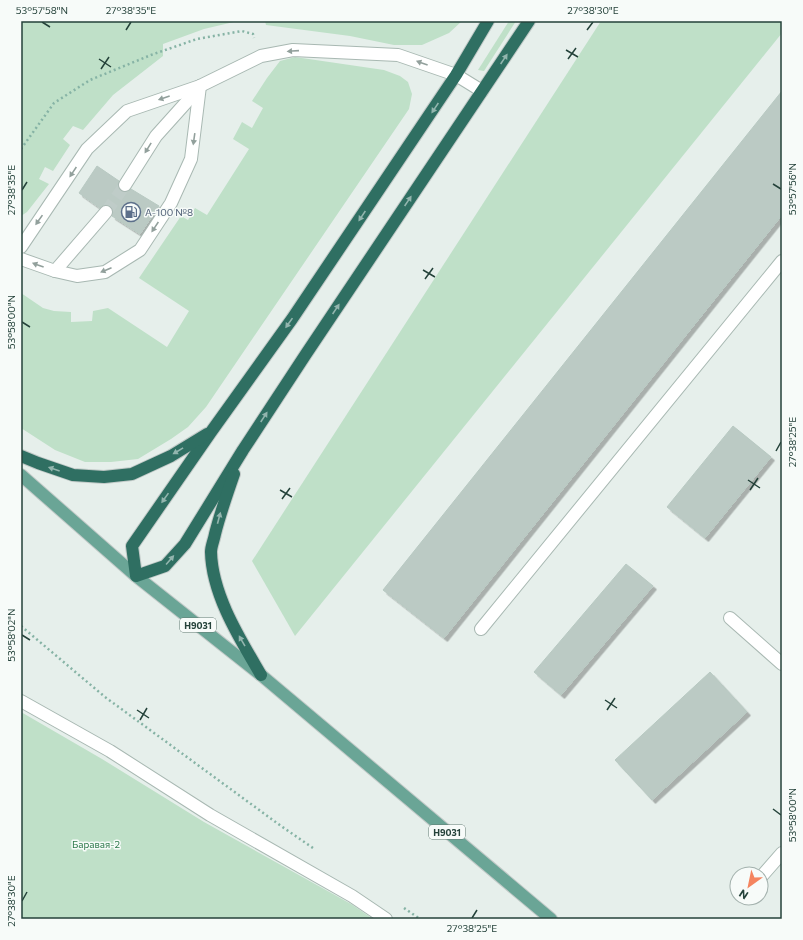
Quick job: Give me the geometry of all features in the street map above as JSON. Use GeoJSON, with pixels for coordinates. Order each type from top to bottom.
{"type":"FeatureCollection","features":[{"type":"Feature","properties":{"kind":"highway"},"geometry":{"type":"LineString","coordinates":[[488,21],[456,75],[292,320],[132,546],[136,576],[165,566],[185,544],[243,450],[306,354],[529,21]]}},
{"type":"Feature","properties":{"kind":"highway"},"geometry":{"type":"LineString","coordinates":[[21,456],[73,475],[104,477],[132,474],[171,456],[212,432]]}},
{"type":"Feature","properties":{"kind":"highway"},"geometry":{"type":"LineString","coordinates":[[243,450],[220,514],[211,551],[214,577],[226,609],[236,631],[261,675]]}},
{"type":"Feature","properties":{"kind":"main road","name":"Н9031"},"geometry":{"type":"LineString","coordinates":[[21,475],[136,576],[261,675],[551,919]]}},
{"type":"Feature","properties":{"kind":"street"},"geometry":{"type":"LineString","coordinates":[[21,247],[87,149],[127,111],[200,86],[261,56],[293,50],[398,54],[456,75],[482,91]]}},
{"type":"Feature","properties":{"kind":"street"},"geometry":{"type":"LineString","coordinates":[[125,185],[156,136],[200,86]]}},
{"type":"Feature","properties":{"kind":"street"},"geometry":{"type":"LineString","coordinates":[[21,259],[55,271],[77,276],[105,272],[140,250],[171,203],[191,159],[200,86]]}},
{"type":"Feature","properties":{"kind":"street"},"geometry":{"type":"LineString","coordinates":[[55,271],[106,212]]}},
{"type":"Feature","properties":{"kind":"street"},"geometry":{"type":"LineString","coordinates":[[481,629],[782,261]]}},
{"type":"Feature","properties":{"kind":"street"},"geometry":{"type":"LineString","coordinates":[[730,618],[782,664]]}},
{"type":"Feature","properties":{"kind":"street"},"geometry":{"type":"LineString","coordinates":[[21,700],[110,751],[210,815],[352,896],[386,919]]}},
{"type":"Feature","properties":{"kind":"street"},"geometry":{"type":"LineString","coordinates":[[769,868],[782,853]]}},
{"type":"Feature","properties":{"kind":"path"},"geometry":{"type":"LineString","coordinates":[[21,149],[54,103],[90,80],[151,55],[197,39],[242,31],[253,34],[261,56]]}},
{"type":"Feature","properties":{"kind":"path"},"geometry":{"type":"LineString","coordinates":[[21,626],[105,696],[281,826],[314,848]]}},
{"type":"Feature","properties":{"kind":"path"},"geometry":{"type":"LineString","coordinates":[[400,906],[420,919]]}},
{"type":"Feature","properties":{"kind":"green space"},"geometry":{"type":"Polygon","coordinates":[[[21,21],[238,21],[204,29],[163,44],[163,56],[113,95],[83,130],[73,126],[63,139],[70,145],[53,171],[45,167],[39,179],[49,184],[27,212],[21,216],[21,21]]]}},
{"type":"Feature","properties":{"kind":"green space"},"geometry":{"type":"Polygon","coordinates":[[[265,21],[462,21],[449,33],[422,45],[394,45],[350,36],[266,25],[265,21]]]}},
{"type":"Feature","properties":{"kind":"green space"},"geometry":{"type":"Polygon","coordinates":[[[509,21],[516,21],[484,71],[478,70],[509,21]]]}},
{"type":"Feature","properties":{"kind":"green space"},"geometry":{"type":"Polygon","coordinates":[[[601,21],[782,21],[782,33],[295,636],[252,561],[601,21]]]}},
{"type":"Feature","properties":{"kind":"green space"},"geometry":{"type":"Polygon","coordinates":[[[295,57],[384,70],[400,76],[408,82],[412,94],[409,109],[206,407],[188,427],[138,459],[111,462],[85,462],[55,450],[21,428],[21,293],[43,308],[54,311],[71,312],[71,322],[92,321],[93,311],[108,308],[167,347],[189,311],[139,278],[181,216],[188,220],[195,208],[207,215],[249,149],[233,139],[242,122],[252,128],[263,108],[252,101],[280,61],[295,57]]]}},
{"type":"Feature","properties":{"kind":"green space","name":"Баравая-2"},"geometry":{"type":"Polygon","coordinates":[[[21,712],[102,759],[204,822],[351,904],[373,919],[21,919],[21,712]]]}},
{"type":"Feature","properties":{"kind":"building"},"geometry":{"type":"Polygon","coordinates":[[[782,91],[782,215],[444,638],[383,590],[782,91]]]}},
{"type":"Feature","properties":{"kind":"building"},"geometry":{"type":"Polygon","coordinates":[[[97,166],[119,181],[118,188],[121,191],[125,192],[131,189],[159,206],[140,234],[112,216],[113,210],[111,206],[104,205],[100,208],[79,193],[97,166]]]}},
{"type":"Feature","properties":{"kind":"building"},"geometry":{"type":"Polygon","coordinates":[[[733,426],[771,457],[705,538],[667,507],[733,426]]]}},
{"type":"Feature","properties":{"kind":"building"},"geometry":{"type":"Polygon","coordinates":[[[626,564],[653,586],[561,695],[534,672],[626,564]]]}},
{"type":"Feature","properties":{"kind":"building"},"geometry":{"type":"Polygon","coordinates":[[[710,672],[747,712],[652,800],[615,760],[710,672]]]}},
{"type":"Feature","properties":{"kind":"tunnel"},"geometry":{"type":"LineString","coordinates":[[106,212],[125,185]]}},
{"type":"Feature","properties":{"kind":"place","name":"A-100 №8"},"geometry":{"type":"Point","coordinates":[131,212]}}]}
